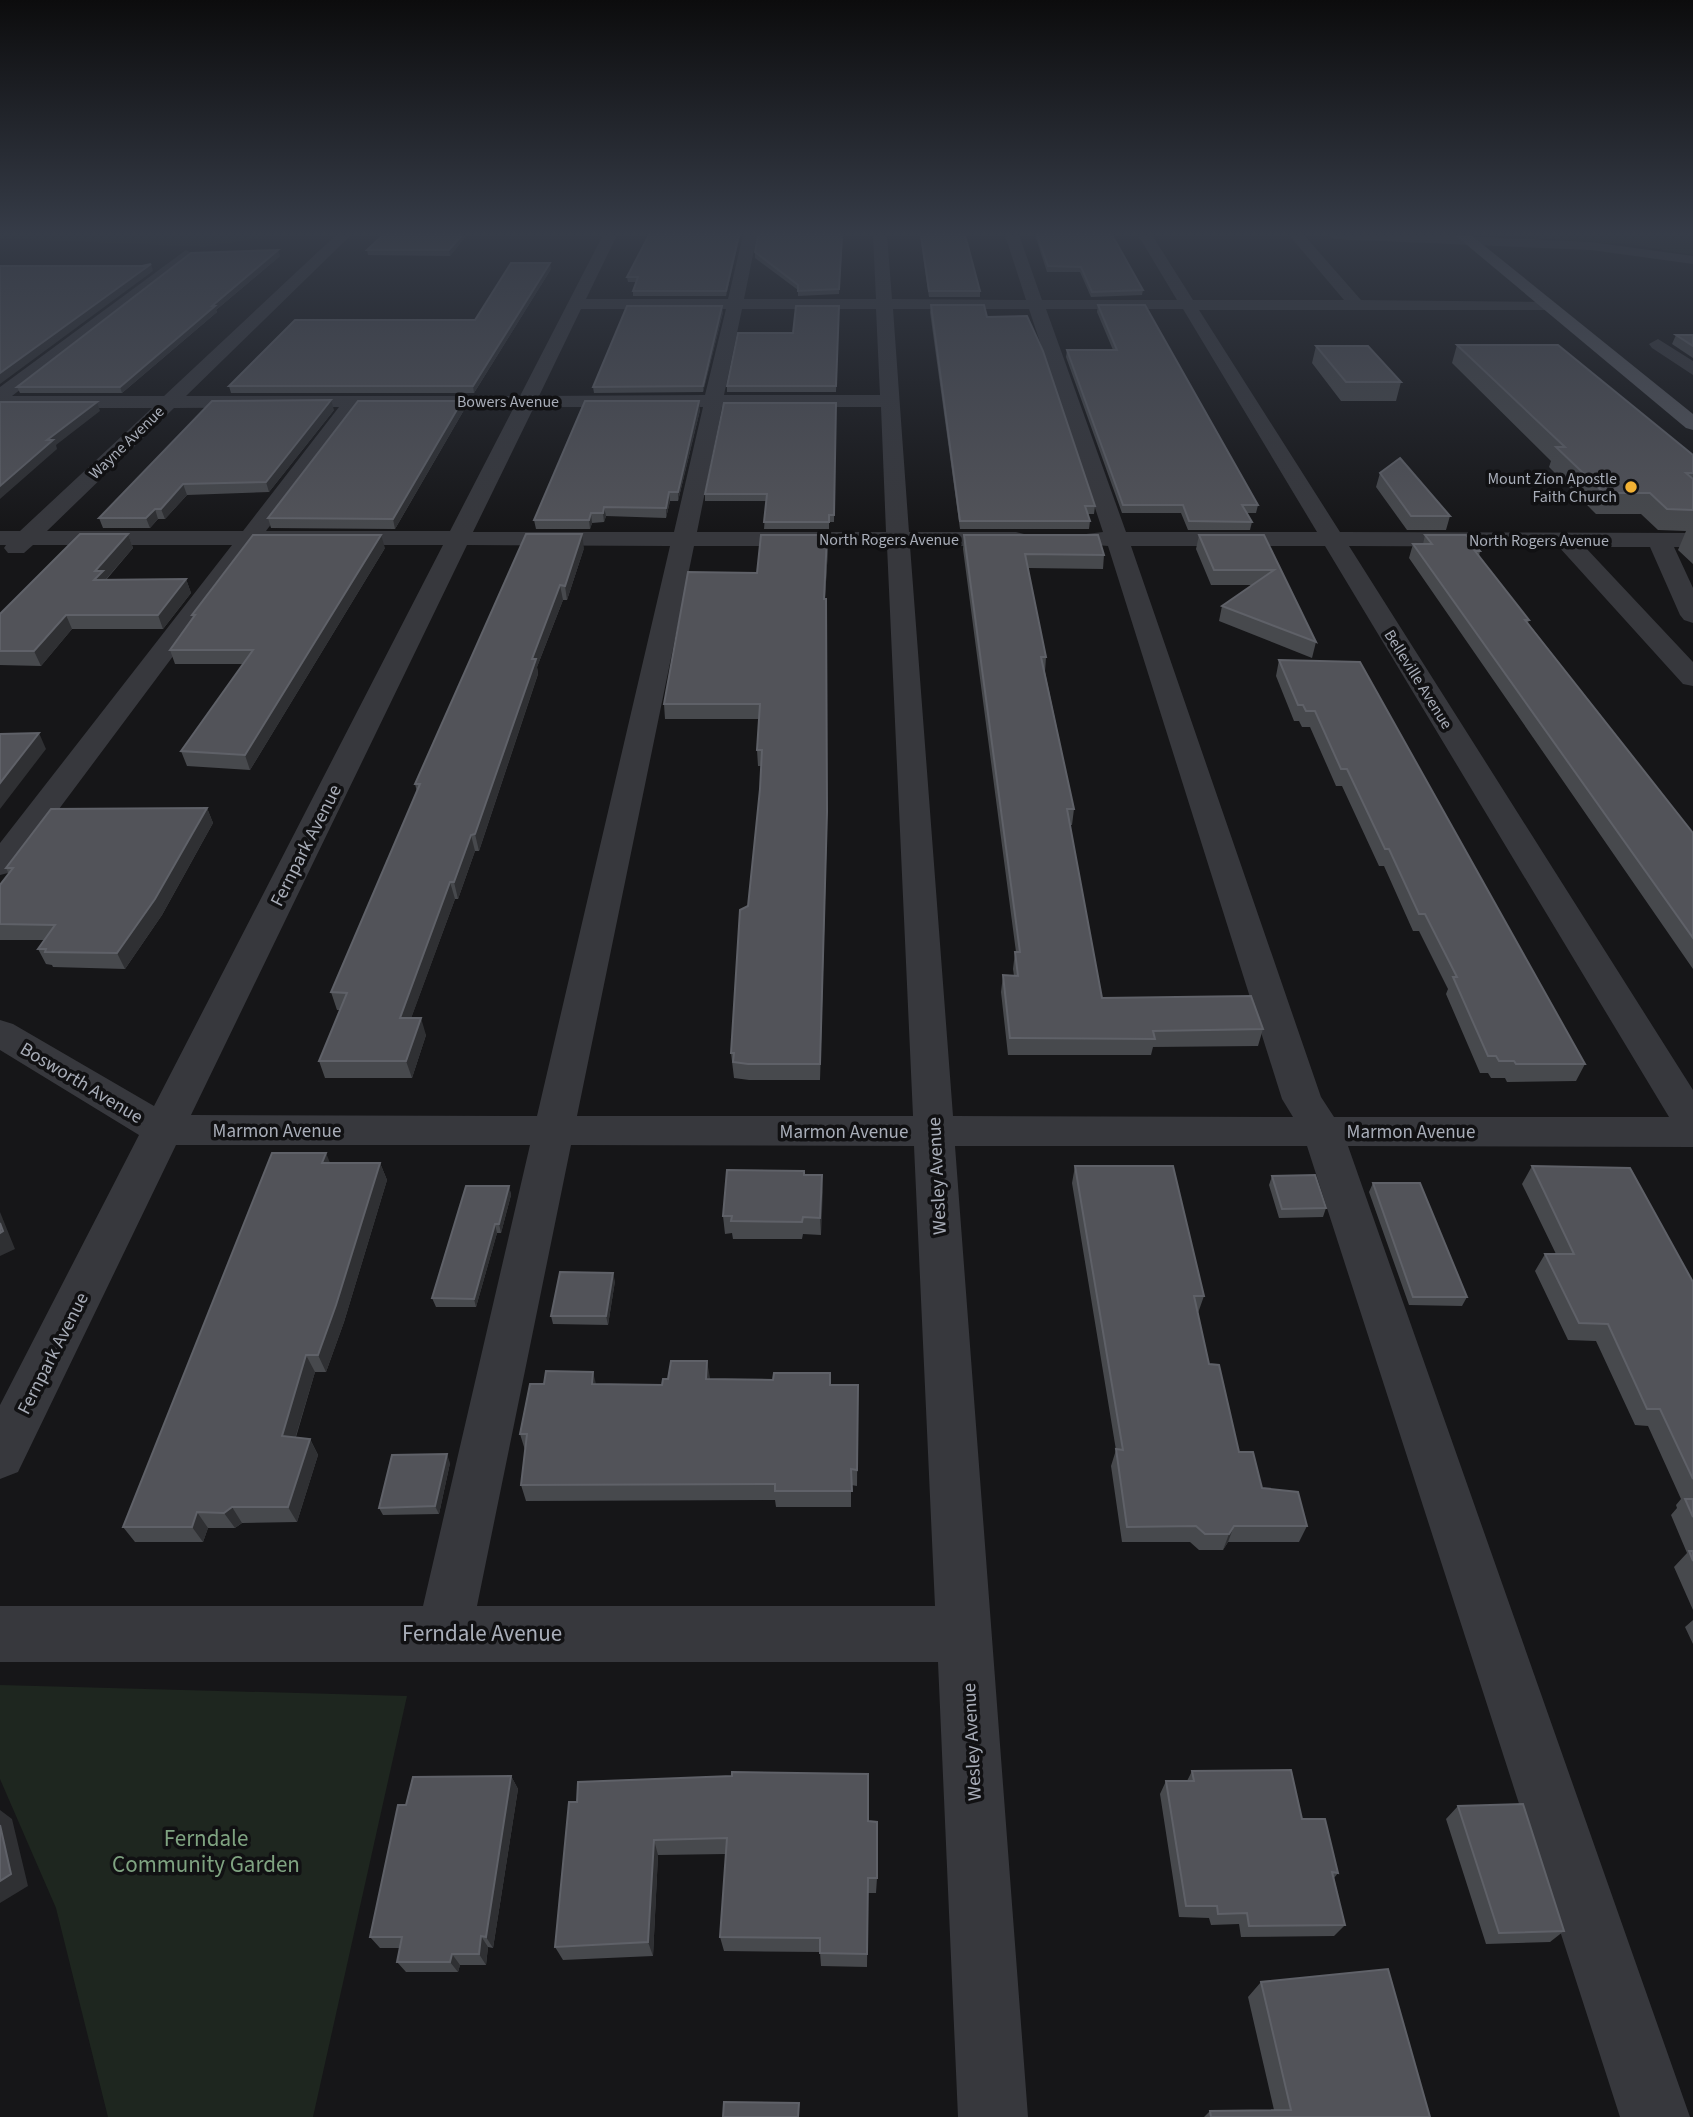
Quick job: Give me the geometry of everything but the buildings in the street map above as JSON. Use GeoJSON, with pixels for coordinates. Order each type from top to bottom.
{"type":"FeatureCollection","features":[{"type":"Feature","properties":{"kind":"main road"},"geometry":{"type":"LineString","coordinates":[[1582,334],[1693,424]]}},
{"type":"Feature","properties":{"kind":"street"},"geometry":{"type":"LineString","coordinates":[[0,396],[81,334]]}},
{"type":"Feature","properties":{"kind":"street","name":"Wayne Avenue"},"geometry":{"type":"LineString","coordinates":[[0,563],[240,334]]}},
{"type":"Feature","properties":{"kind":"street","name":"Fernpark Avenue"},"geometry":{"type":"LineString","coordinates":[[0,1456],[561,334]]}},
{"type":"Feature","properties":{"kind":"street"},"geometry":{"type":"LineString","coordinates":[[444,1633],[729,334]]}},
{"type":"Feature","properties":{"kind":"street","name":"Wesley Avenue"},"geometry":{"type":"LineString","coordinates":[[886,334],[993,2117]]}},
{"type":"Feature","properties":{"kind":"street"},"geometry":{"type":"LineString","coordinates":[[1046,334],[1302,1099],[1322,1131],[1655,2117]]}},
{"type":"Feature","properties":{"kind":"street","name":"Belleville Avenue"},"geometry":{"type":"LineString","coordinates":[[1206,334],[1693,1123]]}},
{"type":"Feature","properties":{"kind":"street"},"geometry":{"type":"LineString","coordinates":[[1658,344],[1693,370]]}},
{"type":"Feature","properties":{"kind":"street","name":"Bowers Avenue"},"geometry":{"type":"LineString","coordinates":[[0,402],[890,401]]}},
{"type":"Feature","properties":{"kind":"street"},"geometry":{"type":"LineString","coordinates":[[0,865],[353,402]]}},
{"type":"Feature","properties":{"kind":"street","name":"North Rogers Avenue"},"geometry":{"type":"LineString","coordinates":[[0,538],[1035,539]]}},
{"type":"Feature","properties":{"kind":"street","name":"North Rogers Avenue"},"geometry":{"type":"LineString","coordinates":[[1076,539],[1693,540]]}},
{"type":"Feature","properties":{"kind":"street"},"geometry":{"type":"LineString","coordinates":[[1566,540],[1693,678]]}},
{"type":"Feature","properties":{"kind":"street"},"geometry":{"type":"LineString","coordinates":[[1659,540],[1693,615]]}},
{"type":"Feature","properties":{"kind":"street","name":"Bosworth Avenue"},"geometry":{"type":"LineString","coordinates":[[0,1033],[163,1130]]}},
{"type":"Feature","properties":{"kind":"street","name":"Marmon Avenue"},"geometry":{"type":"LineString","coordinates":[[163,1130],[1693,1132]]}},
{"type":"Feature","properties":{"kind":"street","name":"Ferndale Avenue"},"geometry":{"type":"LineString","coordinates":[[0,1634],[964,1634]]}},
{"type":"Feature","properties":{"kind":"green space","name":"Ferndale Community Garden"},"geometry":{"type":"Polygon","coordinates":[[[0,1685],[407,1696],[313,2117],[108,2117],[56,1908],[0,1779],[0,1685]]]}},
{"type":"Feature","properties":{"kind":"place","name":"Mount Zion Apostle Faith Church"},"geometry":{"type":"Point","coordinates":[1631,487]}}]}
